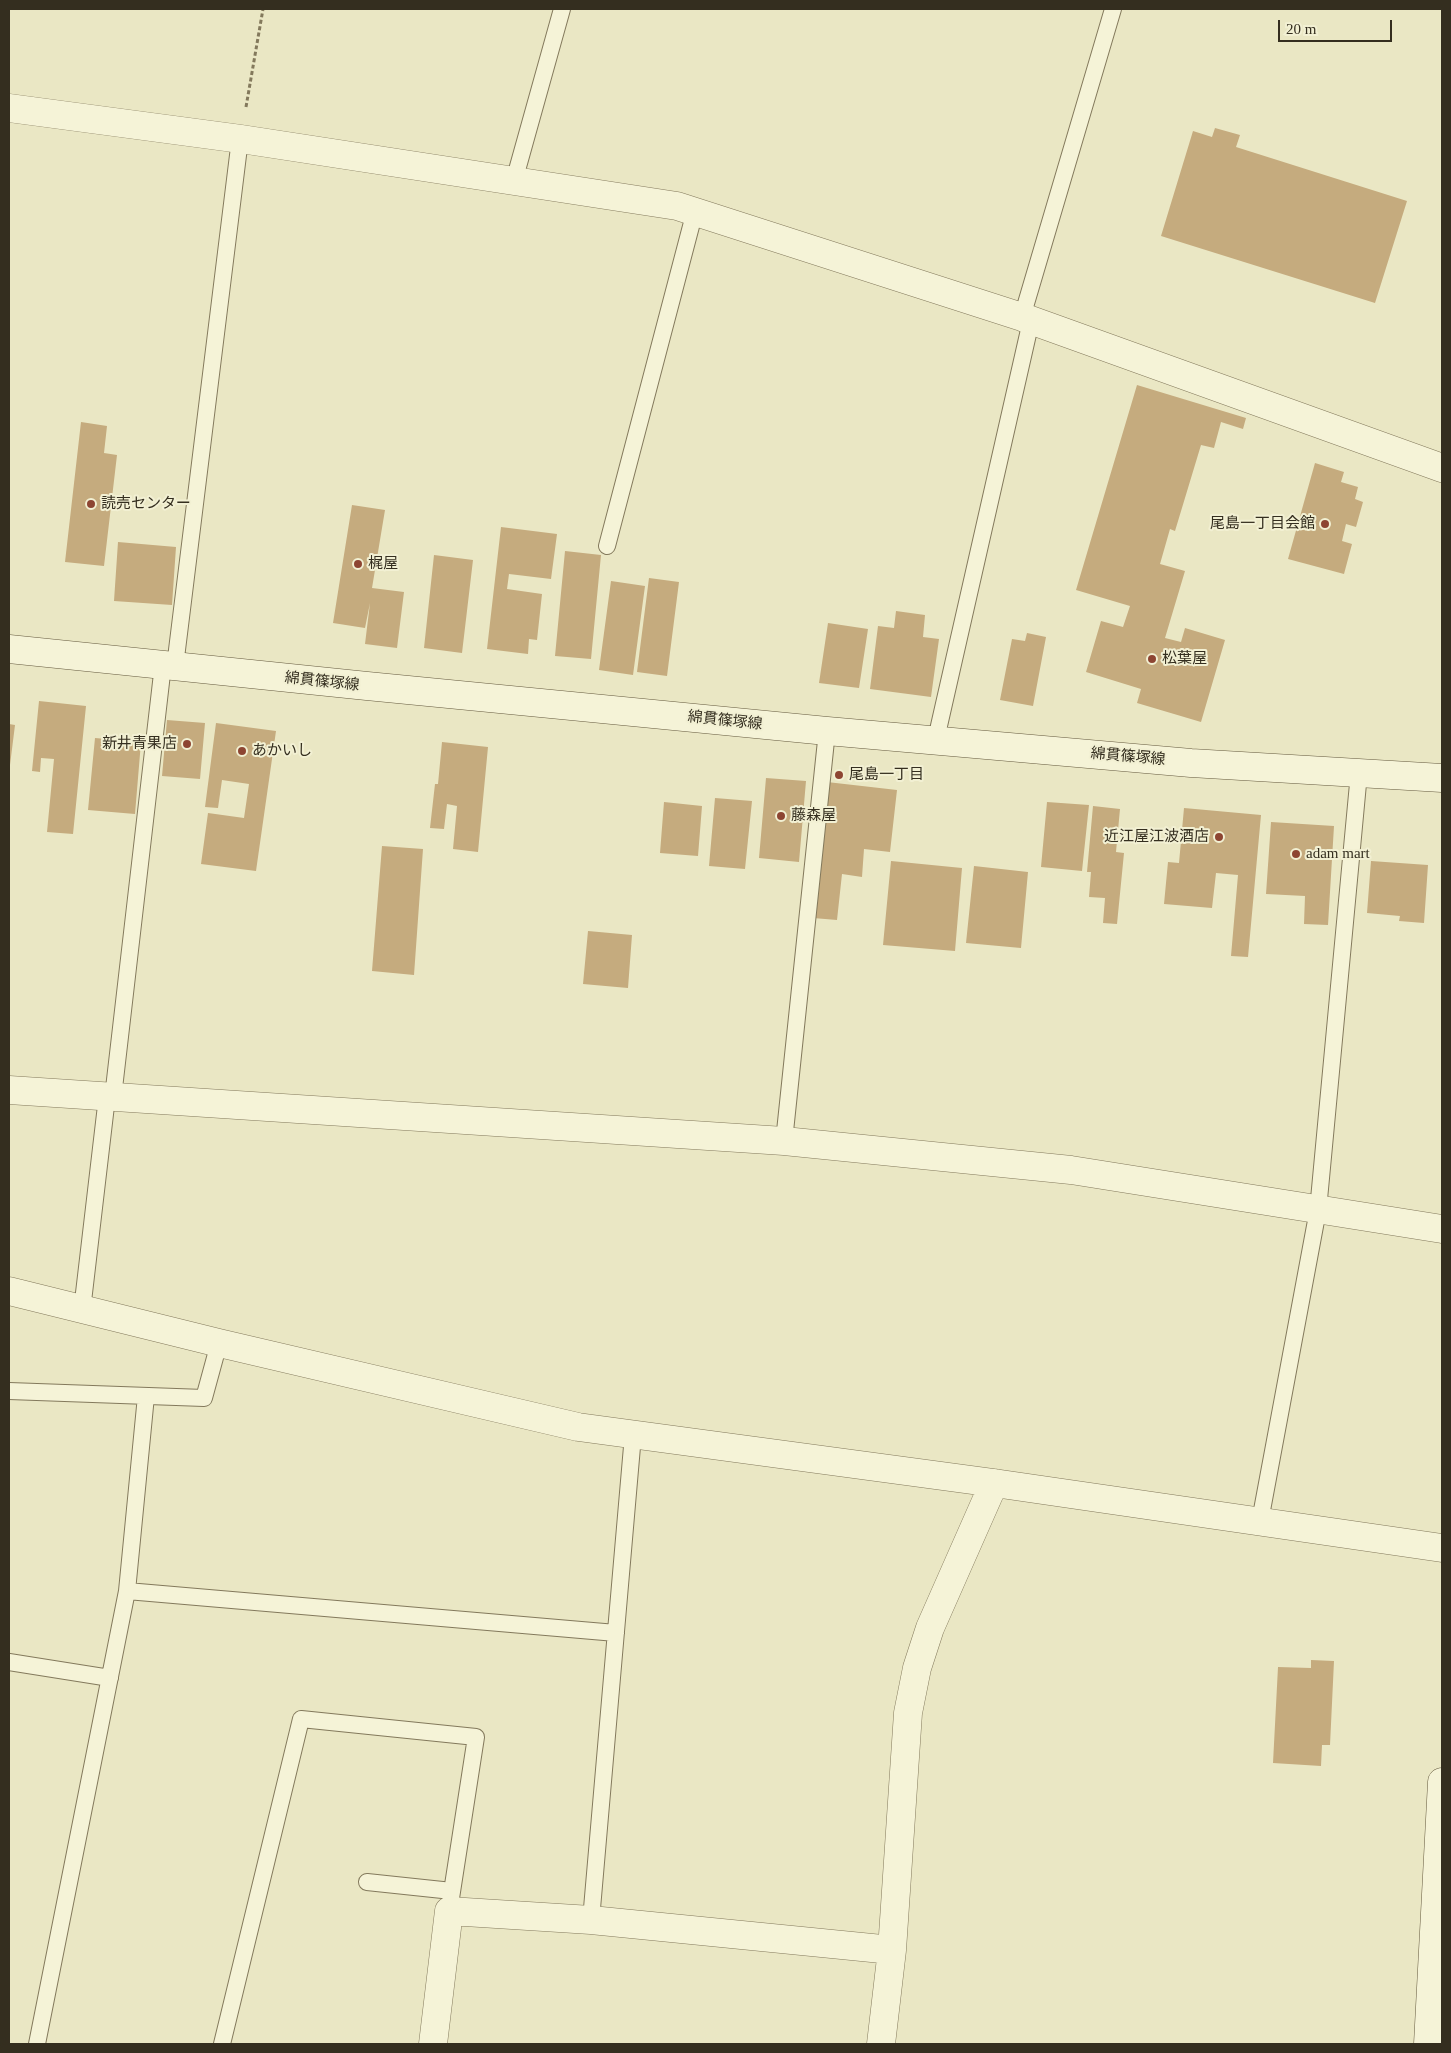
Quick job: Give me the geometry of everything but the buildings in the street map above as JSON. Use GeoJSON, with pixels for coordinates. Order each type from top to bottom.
{"type":"FeatureCollection","features":[{"type":"Feature","properties":{"kind":"street"},"geometry":{"type":"LineString","coordinates":[[9,108],[240,139],[677,206],[1027,319],[1442,468]]}},
{"type":"Feature","properties":{"kind":"street","name":"綿貫篠塚線"},"geometry":{"type":"LineString","coordinates":[[9,649],[826,731],[936,739],[1192,763],[1442,778]]}},
{"type":"Feature","properties":{"kind":"street"},"geometry":{"type":"LineString","coordinates":[[9,1090],[784,1141],[1071,1170],[1442,1229]]}},
{"type":"Feature","properties":{"kind":"street"},"geometry":{"type":"LineString","coordinates":[[9,1291],[219,1343],[578,1427],[994,1483],[1442,1548]]}},
{"type":"Feature","properties":{"kind":"street"},"geometry":{"type":"LineString","coordinates":[[881,2044],[892,1950],[908,1713],[917,1668],[930,1628],[994,1483]]}},
{"type":"Feature","properties":{"kind":"street"},"geometry":{"type":"LineString","coordinates":[[1428,2044],[1437,1978],[1442,1782]]}},
{"type":"Feature","properties":{"kind":"street"},"geometry":{"type":"LineString","coordinates":[[433,2044],[450,1901],[591,1920],[892,1950]]}},
{"type":"Feature","properties":{"kind":"lane"},"geometry":{"type":"LineString","coordinates":[[514,181],[562,9]]}},
{"type":"Feature","properties":{"kind":"lane"},"geometry":{"type":"LineString","coordinates":[[936,739],[1027,319],[1113,9]]}},
{"type":"Feature","properties":{"kind":"lane"},"geometry":{"type":"LineString","coordinates":[[82,1310],[240,139]]}},
{"type":"Feature","properties":{"kind":"lane"},"geometry":{"type":"LineString","coordinates":[[607,546],[695,211]]}},
{"type":"Feature","properties":{"kind":"lane"},"geometry":{"type":"LineString","coordinates":[[784,1141],[826,731]]}},
{"type":"Feature","properties":{"kind":"lane"},"geometry":{"type":"LineString","coordinates":[[1260,1521],[1318,1210],[1359,773]]}},
{"type":"Feature","properties":{"kind":"lane"},"geometry":{"type":"LineString","coordinates":[[9,1391],[204,1398],[219,1343]]}},
{"type":"Feature","properties":{"kind":"lane"},"geometry":{"type":"LineString","coordinates":[[37,2044],[127,1591],[146,1396]]}},
{"type":"Feature","properties":{"kind":"lane"},"geometry":{"type":"LineString","coordinates":[[591,1920],[634,1434]]}},
{"type":"Feature","properties":{"kind":"lane"},"geometry":{"type":"LineString","coordinates":[[127,1591],[616,1633]]}},
{"type":"Feature","properties":{"kind":"lane"},"geometry":{"type":"LineString","coordinates":[[9,1662],[110,1678]]}},
{"type":"Feature","properties":{"kind":"lane"},"geometry":{"type":"LineString","coordinates":[[222,2044],[301,1719],[476,1737],[450,1901],[367,1882]]}},
{"type":"Feature","properties":{"kind":"path"},"geometry":{"type":"LineString","coordinates":[[240,139],[263,9]]}},
{"type":"Feature","properties":{"kind":"place","name":"読売センター"},"geometry":{"type":"Point","coordinates":[91,504]}},
{"type":"Feature","properties":{"kind":"place","name":"尾島一丁目会館"},"geometry":{"type":"Point","coordinates":[1325,524]}},
{"type":"Feature","properties":{"kind":"place","name":"梶屋"},"geometry":{"type":"Point","coordinates":[358,564]}},
{"type":"Feature","properties":{"kind":"place","name":"松葉屋"},"geometry":{"type":"Point","coordinates":[1152,659]}},
{"type":"Feature","properties":{"kind":"place","name":"新井青果店"},"geometry":{"type":"Point","coordinates":[187,744]}},
{"type":"Feature","properties":{"kind":"place","name":"あかいし"},"geometry":{"type":"Point","coordinates":[242,751]}},
{"type":"Feature","properties":{"kind":"place","name":"尾島一丁目"},"geometry":{"type":"Point","coordinates":[839,775]}},
{"type":"Feature","properties":{"kind":"place","name":"藤森屋"},"geometry":{"type":"Point","coordinates":[781,816]}},
{"type":"Feature","properties":{"kind":"place","name":"近江屋江波酒店"},"geometry":{"type":"Point","coordinates":[1219,837]}},
{"type":"Feature","properties":{"kind":"place","name":"adam mart"},"geometry":{"type":"Point","coordinates":[1296,854]}}]}
